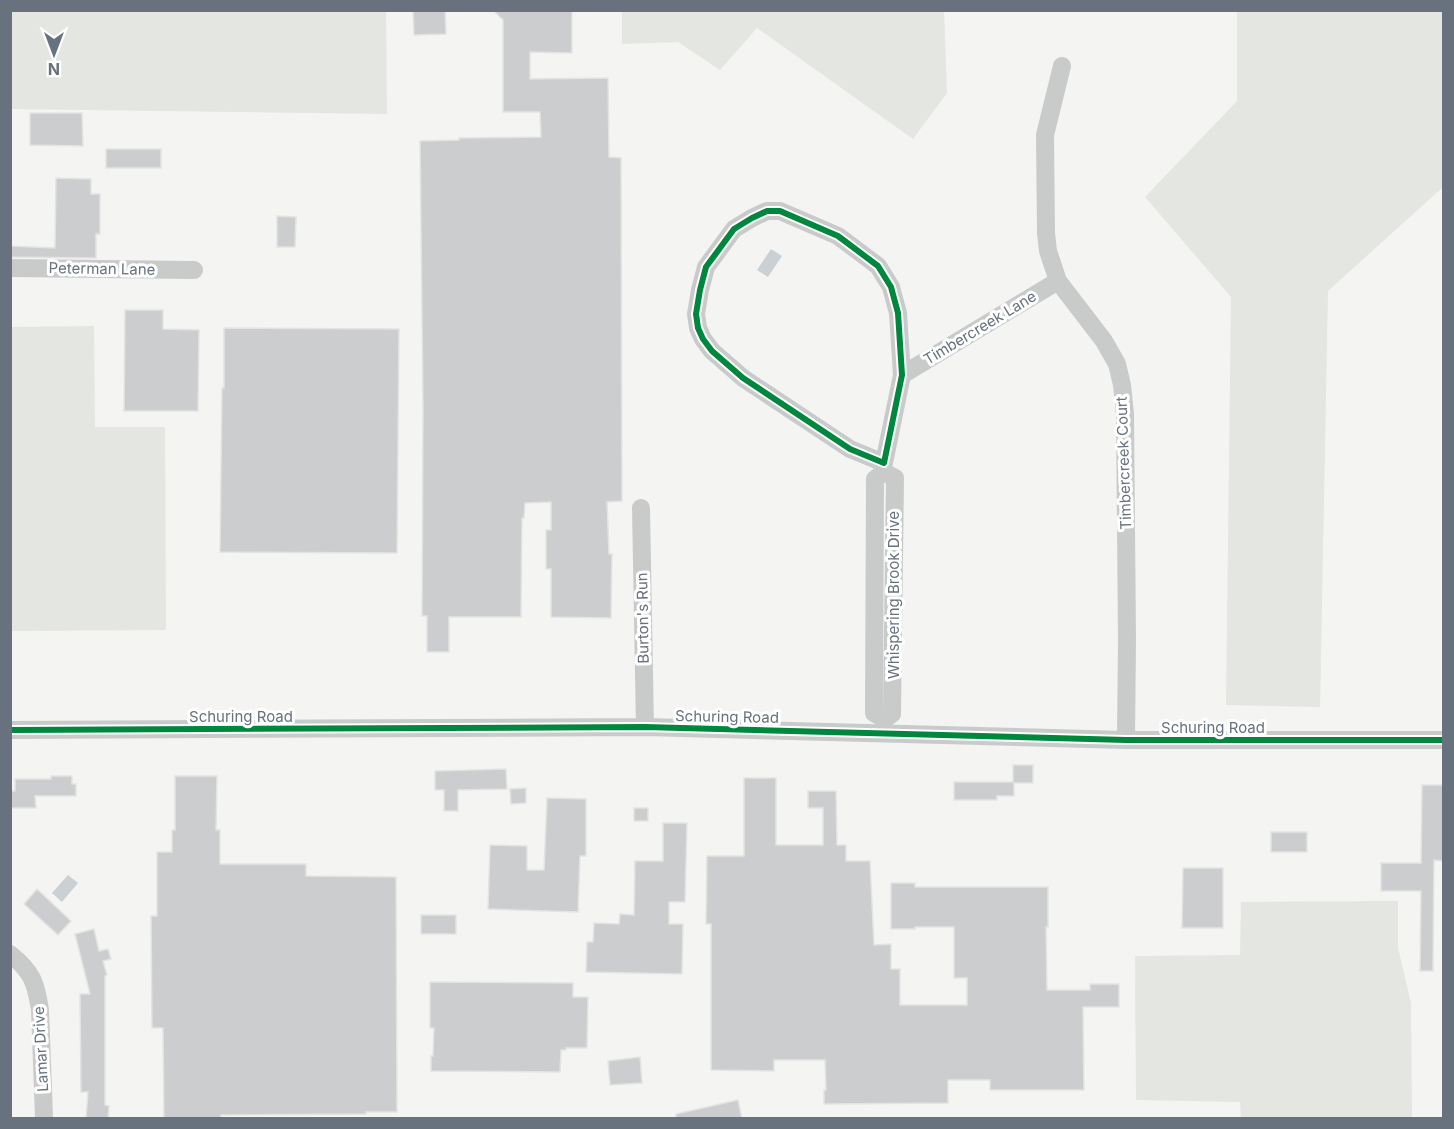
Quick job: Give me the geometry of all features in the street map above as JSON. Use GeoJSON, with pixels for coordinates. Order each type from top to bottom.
{"type":"FeatureCollection","features":[{"type":"Feature","properties":{"kind":"street","name":"Timbercreek Court"},"geometry":{"type":"LineString","coordinates":[[1062,66],[1044,135],[1046,233],[1048,251],[1058,281],[1104,341],[1117,364],[1122,385],[1125,414],[1126,740]]}},
{"type":"Feature","properties":{"kind":"street","name":"Whispering Brook Drive"},"geometry":{"type":"LineString","coordinates":[[884,468],[813,426],[743,378],[712,351],[703,339],[698,328],[696,314],[706,267],[734,229],[752,218],[767,211],[780,211],[838,236],[878,266],[891,287],[898,313],[902,375],[884,468],[874,479],[874,714],[885,726]]}},
{"type":"Feature","properties":{"kind":"street","name":"Peterman Lane"},"geometry":{"type":"LineString","coordinates":[[10,268],[194,270]]}},
{"type":"Feature","properties":{"kind":"street","name":"Timbercreek Lane"},"geometry":{"type":"LineString","coordinates":[[902,375],[1058,281]]}},
{"type":"Feature","properties":{"kind":"street","name":"Burton's Run"},"geometry":{"type":"LineString","coordinates":[[641,508],[645,727]]}},
{"type":"Feature","properties":{"kind":"street","name":"Schuring Road"},"geometry":{"type":"LineString","coordinates":[[10,730],[885,726],[1126,740],[1443,740]]}},
{"type":"Feature","properties":{"kind":"street","name":"Lamar Drive"},"geometry":{"type":"LineString","coordinates":[[10,954],[25,967],[34,980],[38,995],[44,1118]]}},
{"type":"Feature","properties":{"kind":"shaded area"},"geometry":{"type":"Polygon","coordinates":[[[11,10],[386,11],[387,114],[11,109],[11,10]]]}},
{"type":"Feature","properties":{"kind":"shaded area"},"geometry":{"type":"Polygon","coordinates":[[[622,11],[944,11],[947,93],[913,139],[757,28],[720,70],[678,42],[622,44],[622,11]]]}},
{"type":"Feature","properties":{"kind":"shaded area"},"geometry":{"type":"Polygon","coordinates":[[[1237,11],[1443,11],[1443,187],[1328,291],[1320,707],[1226,705],[1231,297],[1145,197],[1237,101],[1237,11]]]}},
{"type":"Feature","properties":{"kind":"shaded area"},"geometry":{"type":"Polygon","coordinates":[[[771,249],[782,256],[768,277],[757,270],[771,249]]]}},
{"type":"Feature","properties":{"kind":"shaded area"},"geometry":{"type":"Polygon","coordinates":[[[94,326],[95,427],[165,427],[166,630],[11,631],[11,327],[94,326]]]}},
{"type":"Feature","properties":{"kind":"shaded area"},"geometry":{"type":"Polygon","coordinates":[[[68,875],[78,883],[62,902],[52,893],[68,875]]]}},
{"type":"Feature","properties":{"kind":"shaded area"},"geometry":{"type":"Polygon","coordinates":[[[1398,901],[1398,948],[1411,1003],[1412,1118],[1241,1118],[1240,1102],[1136,1100],[1135,956],[1240,955],[1241,902],[1398,901]]]}},
{"type":"Feature","properties":{"kind":"building"},"geometry":{"type":"Polygon","coordinates":[[[413,10],[445,10],[446,34],[414,35],[413,10]]]}},
{"type":"Feature","properties":{"kind":"building"},"geometry":{"type":"Polygon","coordinates":[[[493,10],[572,10],[572,53],[530,52],[530,79],[608,78],[609,157],[621,158],[622,501],[607,502],[609,554],[612,554],[611,618],[551,617],[551,569],[546,569],[546,530],[551,530],[551,502],[525,503],[524,518],[522,518],[521,617],[449,617],[449,652],[427,652],[427,616],[422,616],[423,409],[420,141],[541,137],[540,112],[503,112],[503,20],[493,10]]]}},
{"type":"Feature","properties":{"kind":"building"},"geometry":{"type":"Polygon","coordinates":[[[30,113],[82,113],[83,146],[30,145],[30,113]]]}},
{"type":"Feature","properties":{"kind":"building"},"geometry":{"type":"Polygon","coordinates":[[[106,149],[161,149],[161,168],[106,168],[106,149]]]}},
{"type":"Feature","properties":{"kind":"building"},"geometry":{"type":"Polygon","coordinates":[[[56,178],[91,179],[91,194],[100,194],[100,234],[96,234],[96,258],[10,257],[10,246],[55,248],[56,178]]]}},
{"type":"Feature","properties":{"kind":"building"},"geometry":{"type":"Polygon","coordinates":[[[277,216],[296,217],[295,247],[277,247],[277,216]]]}},
{"type":"Feature","properties":{"kind":"building"},"geometry":{"type":"Polygon","coordinates":[[[125,310],[163,310],[163,329],[199,330],[198,411],[124,411],[125,310]]]}},
{"type":"Feature","properties":{"kind":"building"},"geometry":{"type":"Polygon","coordinates":[[[224,328],[399,329],[397,553],[220,552],[224,328]]]}},
{"type":"Feature","properties":{"kind":"building"},"geometry":{"type":"Polygon","coordinates":[[[1013,765],[1033,765],[1033,783],[1014,783],[1014,796],[997,796],[997,800],[954,800],[954,782],[1013,782],[1013,765]]]}},
{"type":"Feature","properties":{"kind":"building"},"geometry":{"type":"Polygon","coordinates":[[[506,769],[507,789],[458,790],[458,811],[444,811],[444,790],[435,790],[435,771],[506,769]]]}},
{"type":"Feature","properties":{"kind":"building"},"geometry":{"type":"Polygon","coordinates":[[[51,776],[72,776],[72,784],[76,784],[76,796],[35,796],[36,808],[10,808],[10,791],[15,791],[15,779],[51,779],[51,776]]]}},
{"type":"Feature","properties":{"kind":"building"},"geometry":{"type":"Polygon","coordinates":[[[175,776],[217,776],[216,830],[220,830],[220,864],[306,864],[306,876],[396,877],[397,1112],[221,1115],[221,1119],[164,1119],[163,1028],[152,1028],[151,916],[157,916],[157,852],[172,852],[172,830],[175,830],[175,776]]]}},
{"type":"Feature","properties":{"kind":"building"},"geometry":{"type":"Polygon","coordinates":[[[744,778],[776,778],[776,845],[823,845],[823,808],[808,808],[808,791],[836,791],[837,845],[846,845],[846,861],[870,861],[874,945],[891,944],[891,969],[900,969],[900,1005],[967,1005],[967,978],[954,978],[954,927],[891,929],[891,883],[915,883],[915,887],[1048,887],[1047,990],[1090,990],[1090,984],[1119,984],[1119,1007],[1083,1007],[1084,1090],[990,1090],[990,1080],[948,1080],[948,1103],[824,1104],[825,1060],[774,1060],[774,1071],[711,1070],[711,924],[706,924],[707,856],[744,856],[744,778]]]}},
{"type":"Feature","properties":{"kind":"building"},"geometry":{"type":"Polygon","coordinates":[[[1422,785],[1443,785],[1443,861],[1434,860],[1433,971],[1420,971],[1421,891],[1381,891],[1381,863],[1421,863],[1422,785]]]}},
{"type":"Feature","properties":{"kind":"building"},"geometry":{"type":"Polygon","coordinates":[[[526,788],[526,803],[511,804],[510,789],[526,788]]]}},
{"type":"Feature","properties":{"kind":"building"},"geometry":{"type":"Polygon","coordinates":[[[547,798],[586,799],[586,856],[580,856],[578,912],[488,909],[490,845],[527,846],[527,870],[544,870],[547,798]]]}},
{"type":"Feature","properties":{"kind":"building"},"geometry":{"type":"Polygon","coordinates":[[[634,808],[648,808],[648,821],[634,821],[634,808]]]}},
{"type":"Feature","properties":{"kind":"building"},"geometry":{"type":"Polygon","coordinates":[[[663,823],[687,823],[685,902],[669,902],[669,924],[683,924],[682,974],[586,972],[587,942],[593,942],[594,923],[619,924],[620,914],[634,915],[635,861],[663,861],[663,823]]]}},
{"type":"Feature","properties":{"kind":"building"},"geometry":{"type":"Polygon","coordinates":[[[1271,832],[1307,832],[1307,852],[1271,852],[1271,832]]]}},
{"type":"Feature","properties":{"kind":"building"},"geometry":{"type":"Polygon","coordinates":[[[1183,868],[1223,868],[1223,928],[1182,928],[1183,868]]]}},
{"type":"Feature","properties":{"kind":"building"},"geometry":{"type":"Polygon","coordinates":[[[37,889],[71,921],[58,935],[24,904],[37,889]]]}},
{"type":"Feature","properties":{"kind":"building"},"geometry":{"type":"Polygon","coordinates":[[[421,915],[456,915],[456,934],[421,934],[421,915]]]}},
{"type":"Feature","properties":{"kind":"building"},"geometry":{"type":"Polygon","coordinates":[[[94,929],[99,951],[108,949],[111,959],[103,961],[107,975],[105,976],[105,1105],[109,1106],[108,1119],[86,1119],[88,1092],[81,1092],[80,994],[90,994],[75,934],[94,929]]]}},
{"type":"Feature","properties":{"kind":"building"},"geometry":{"type":"Polygon","coordinates":[[[430,982],[573,983],[573,997],[588,997],[587,1048],[561,1050],[560,1072],[431,1071],[434,1028],[430,1028],[430,982]]]}},
{"type":"Feature","properties":{"kind":"building"},"geometry":{"type":"Polygon","coordinates":[[[640,1057],[642,1083],[610,1085],[608,1061],[640,1057]]]}},
{"type":"Feature","properties":{"kind":"building"},"geometry":{"type":"Polygon","coordinates":[[[738,1100],[742,1119],[676,1119],[676,1114],[738,1100]]]}},
{"type":"Feature","properties":{"kind":"cycle path"},"geometry":{"type":"LineString","coordinates":[[767,211],[780,211],[838,236],[878,266],[891,287],[898,313],[902,375],[884,463],[850,449],[743,378],[712,351],[703,339],[698,328],[696,314],[706,267],[734,229],[767,211]]}},
{"type":"Feature","properties":{"kind":"cycle path"},"geometry":{"type":"LineString","coordinates":[[10,730],[645,727],[1126,740],[1444,740]]}}]}
